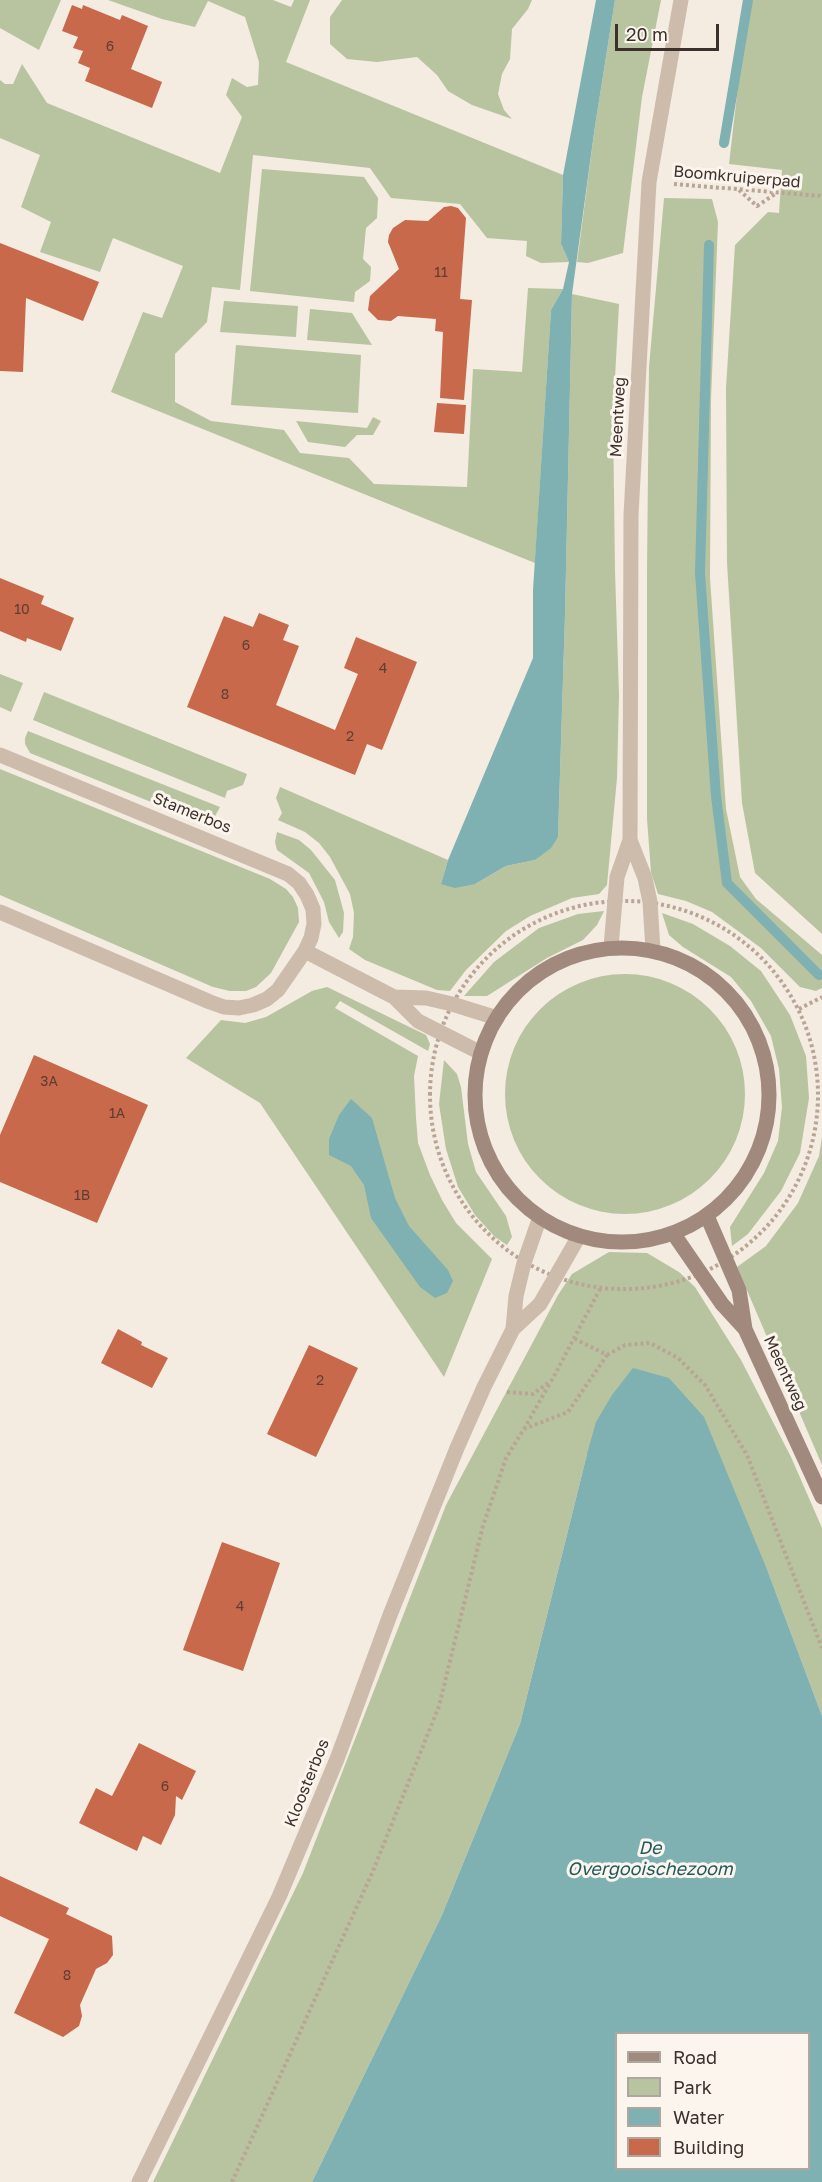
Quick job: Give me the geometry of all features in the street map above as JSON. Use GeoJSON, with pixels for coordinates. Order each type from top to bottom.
{"type":"FeatureCollection","features":[{"type":"Feature","properties":{"kind":"street","name":"Meentweg"},"geometry":{"type":"LineString","coordinates":[[611,947],[617,877],[630,840],[631,515],[649,182],[681,0]]}},
{"type":"Feature","properties":{"kind":"street","name":"Stamerbos"},"geometry":{"type":"LineString","coordinates":[[0,755],[288,873],[308,895],[313,909],[314,924],[305,951],[288,979],[267,999],[239,1008],[224,1007],[0,912]]}},
{"type":"Feature","properties":{"kind":"street","name":"Meentweg"},"geometry":{"type":"LineString","coordinates":[[630,840],[645,878],[650,902],[653,950]]}},
{"type":"Feature","properties":{"kind":"street"},"geometry":{"type":"LineString","coordinates":[[611,947],[653,950],[686,961],[715,980],[739,1004],[756,1033],[767,1065],[769,1100],[765,1133],[752,1165],[732,1193],[707,1216],[673,1233],[650,1240],[602,1241],[558,1228],[540,1217],[516,1197],[503,1181],[484,1144],[477,1114],[475,1083],[481,1053],[496,1018],[518,990],[545,969],[576,954],[611,947]]}},
{"type":"Feature","properties":{"kind":"street"},"geometry":{"type":"LineString","coordinates":[[305,951],[394,997],[418,1021],[481,1053]]}},
{"type":"Feature","properties":{"kind":"street"},"geometry":{"type":"LineString","coordinates":[[394,997],[426,998],[496,1018]]}},
{"type":"Feature","properties":{"kind":"street","name":"Meentweg"},"geometry":{"type":"LineString","coordinates":[[707,1216],[739,1290],[745,1329],[822,1497]]}},
{"type":"Feature","properties":{"kind":"street","name":"Kloosterbos"},"geometry":{"type":"LineString","coordinates":[[139,2182],[279,1897],[338,1759],[390,1614],[457,1448],[513,1329],[516,1296],[524,1263],[540,1217]]}},
{"type":"Feature","properties":{"kind":"street","name":"Meentweg"},"geometry":{"type":"LineString","coordinates":[[673,1233],[722,1304],[745,1329]]}},
{"type":"Feature","properties":{"kind":"street","name":"Kloosterbos"},"geometry":{"type":"LineString","coordinates":[[513,1329],[540,1305],[579,1236]]}},
{"type":"Feature","properties":{"kind":"path","name":"Boomkruiperpad"},"geometry":{"type":"LineString","coordinates":[[649,182],[822,196]]}},
{"type":"Feature","properties":{"kind":"path"},"geometry":{"type":"LineString","coordinates":[[738,189],[757,206],[778,192]]}},
{"type":"Feature","properties":{"kind":"path"},"geometry":{"type":"LineString","coordinates":[[232,2182],[373,1871],[439,1706],[483,1526],[507,1458],[575,1339],[600,1289],[626,1291],[676,1284],[727,1262],[764,1231],[793,1193],[812,1149],[819,1102],[815,1054],[799,1009],[783,982],[769,965],[738,937],[711,920],[681,909],[650,902],[615,901]]}},
{"type":"Feature","properties":{"kind":"path"},"geometry":{"type":"LineString","coordinates":[[799,1009],[822,997]]}},
{"type":"Feature","properties":{"kind":"path"},"geometry":{"type":"LineString","coordinates":[[575,1339],[607,1355]]}},
{"type":"Feature","properties":{"kind":"path"},"geometry":{"type":"LineString","coordinates":[[524,1430],[568,1412],[607,1355],[625,1346],[650,1343],[678,1358],[705,1385],[747,1455],[822,1648]]}},
{"type":"Feature","properties":{"kind":"path"},"geometry":{"type":"LineString","coordinates":[[484,1387],[514,1394],[533,1395],[552,1380]]}},
{"type":"Feature","properties":{"kind":"green space"},"geometry":{"type":"Polygon","coordinates":[[[0,0],[61,0],[39,50],[0,28],[0,0]]]}},
{"type":"Feature","properties":{"kind":"green space"},"geometry":{"type":"Polygon","coordinates":[[[108,0],[273,0],[291,7],[294,0],[310,0],[286,62],[563,175],[561,244],[569,262],[541,263],[526,256],[527,241],[487,238],[460,204],[391,198],[370,168],[253,155],[240,290],[212,287],[207,322],[175,354],[175,402],[211,421],[284,430],[300,453],[349,458],[374,484],[467,487],[473,369],[522,372],[528,288],[563,289],[551,310],[535,563],[111,392],[143,312],[162,318],[183,266],[113,238],[100,272],[40,252],[51,222],[21,207],[40,155],[0,138],[0,80],[5,84],[13,84],[22,64],[47,103],[220,173],[242,117],[226,95],[232,78],[247,87],[258,85],[259,62],[245,17],[208,1],[195,27],[162,19],[108,0]]]}},
{"type":"Feature","properties":{"kind":"green space"},"geometry":{"type":"Polygon","coordinates":[[[342,0],[532,0],[528,9],[512,29],[510,59],[502,74],[498,94],[504,110],[512,119],[472,105],[448,91],[437,75],[417,57],[377,62],[347,59],[330,44],[330,17],[342,0]]]}},
{"type":"Feature","properties":{"kind":"green space"},"geometry":{"type":"Polygon","coordinates":[[[615,0],[661,0],[642,97],[623,253],[588,263],[577,262],[595,126],[615,0]]]}},
{"type":"Feature","properties":{"kind":"green space"},"geometry":{"type":"Polygon","coordinates":[[[748,0],[822,0],[822,934],[755,873],[742,803],[727,563],[726,388],[735,245],[768,212],[779,213],[782,170],[729,164],[748,0]]]}},
{"type":"Feature","properties":{"kind":"green space"},"geometry":{"type":"Polygon","coordinates":[[[262,169],[364,177],[378,198],[377,218],[366,228],[363,259],[371,267],[370,281],[355,292],[354,302],[250,291],[262,169]]]}},
{"type":"Feature","properties":{"kind":"green space"},"geometry":{"type":"Polygon","coordinates":[[[664,198],[712,199],[718,222],[711,400],[710,578],[726,809],[740,877],[756,899],[822,955],[822,988],[816,991],[800,987],[761,948],[712,912],[686,901],[658,894],[651,872],[647,819],[649,367],[664,198]]]}},
{"type":"Feature","properties":{"kind":"green space"},"geometry":{"type":"Polygon","coordinates":[[[572,294],[619,304],[613,415],[619,695],[617,778],[607,885],[599,894],[572,898],[530,916],[506,931],[466,970],[450,991],[437,990],[365,960],[349,949],[353,937],[354,913],[350,894],[330,857],[319,843],[305,832],[278,820],[282,813],[276,798],[280,787],[448,860],[441,884],[475,884],[506,866],[535,860],[558,837],[572,294]]]}},
{"type":"Feature","properties":{"kind":"green space"},"geometry":{"type":"Polygon","coordinates":[[[224,301],[298,306],[296,337],[220,332],[224,301]]]}},
{"type":"Feature","properties":{"kind":"green space"},"geometry":{"type":"Polygon","coordinates":[[[310,309],[352,313],[372,345],[307,340],[310,309]]]}},
{"type":"Feature","properties":{"kind":"green space"},"geometry":{"type":"Polygon","coordinates":[[[236,345],[361,355],[358,413],[231,405],[236,345]]]}},
{"type":"Feature","properties":{"kind":"green space"},"geometry":{"type":"Polygon","coordinates":[[[373,417],[381,421],[373,435],[357,435],[345,447],[308,442],[296,421],[367,428],[373,417]]]}},
{"type":"Feature","properties":{"kind":"green space"},"geometry":{"type":"Polygon","coordinates":[[[0,674],[23,683],[11,712],[0,707],[0,674]]]}},
{"type":"Feature","properties":{"kind":"green space"},"geometry":{"type":"Polygon","coordinates":[[[44,692],[247,774],[243,785],[227,791],[225,798],[33,720],[44,692]]]}},
{"type":"Feature","properties":{"kind":"green space"},"geometry":{"type":"Polygon","coordinates":[[[28,731],[220,807],[213,820],[203,823],[30,753],[25,744],[28,731]]]}},
{"type":"Feature","properties":{"kind":"green space"},"geometry":{"type":"Polygon","coordinates":[[[0,769],[270,879],[286,889],[298,908],[299,922],[271,973],[256,987],[246,991],[230,991],[213,987],[0,895],[0,769]]]}},
{"type":"Feature","properties":{"kind":"green space"},"geometry":{"type":"Polygon","coordinates":[[[277,832],[299,840],[311,850],[335,880],[344,913],[343,932],[339,938],[329,922],[324,902],[309,873],[277,850],[275,842],[277,832]]]}},
{"type":"Feature","properties":{"kind":"green space"},"geometry":{"type":"Polygon","coordinates":[[[604,911],[597,925],[583,940],[547,958],[487,996],[464,996],[494,962],[539,928],[578,914],[604,911]]]}},
{"type":"Feature","properties":{"kind":"green space"},"geometry":{"type":"Polygon","coordinates":[[[662,913],[693,924],[730,946],[761,971],[790,1015],[806,1056],[809,1098],[800,1153],[781,1191],[748,1234],[732,1246],[730,1227],[764,1173],[778,1141],[782,1107],[779,1069],[771,1036],[751,1001],[731,977],[683,947],[669,935],[662,913]]]}},
{"type":"Feature","properties":{"kind":"green space"},"geometry":{"type":"Polygon","coordinates":[[[613,974],[637,974],[660,979],[682,988],[710,1009],[725,1027],[736,1048],[743,1071],[745,1094],[743,1117],[736,1140],[725,1161],[710,1179],[682,1200],[660,1209],[637,1214],[613,1214],[590,1209],[568,1200],[549,1187],[532,1170],[519,1151],[510,1129],[505,1106],[505,1082],[510,1059],[519,1037],[532,1018],[549,1001],[568,988],[590,979],[613,974]]]}},
{"type":"Feature","properties":{"kind":"green space"},"geometry":{"type":"Polygon","coordinates":[[[327,987],[426,1035],[430,1044],[428,1051],[340,1001],[335,1008],[418,1056],[414,1076],[418,1143],[430,1175],[456,1223],[492,1259],[444,1377],[260,1103],[186,1058],[221,1020],[245,1023],[266,1017],[312,991],[327,987]]]}},
{"type":"Feature","properties":{"kind":"green space"},"geometry":{"type":"Polygon","coordinates":[[[444,1060],[457,1074],[461,1087],[468,1144],[476,1172],[506,1216],[512,1237],[507,1245],[495,1237],[475,1215],[458,1187],[446,1149],[439,1104],[444,1060]]]}},
{"type":"Feature","properties":{"kind":"green space"},"geometry":{"type":"Polygon","coordinates":[[[822,1137],[822,1465],[737,1267],[766,1246],[798,1203],[819,1156],[822,1137]]]}},
{"type":"Feature","properties":{"kind":"green space"},"geometry":{"type":"Polygon","coordinates":[[[609,1252],[647,1253],[679,1272],[695,1287],[741,1360],[791,1457],[822,1528],[822,1716],[768,1572],[587,1454],[520,1724],[442,1915],[312,2182],[153,2182],[303,1873],[446,1505],[558,1295],[572,1274],[609,1252]]]}},
{"type":"Feature","properties":{"kind":"water"},"geometry":{"type":"Polygon","coordinates":[[[596,0],[615,0],[572,294],[558,837],[551,848],[535,860],[506,866],[475,884],[455,888],[441,884],[448,860],[533,658],[533,590],[551,310],[563,289],[569,262],[561,244],[563,175],[596,0]]]}},
{"type":"Feature","properties":{"kind":"water"},"geometry":{"type":"Polygon","coordinates":[[[351,1099],[372,1118],[395,1198],[409,1226],[448,1270],[453,1281],[447,1293],[435,1298],[420,1287],[371,1218],[364,1185],[351,1166],[329,1155],[329,1139],[339,1115],[351,1099]]]}},
{"type":"Feature","properties":{"kind":"water","name":"De Overgooischezoom"},"geometry":{"type":"Polygon","coordinates":[[[633,1368],[669,1378],[704,1417],[768,1572],[822,1716],[822,2182],[312,2182],[442,1915],[520,1724],[596,1422],[612,1395],[633,1368]]]}},
{"type":"Feature","properties":{"kind":"building"},"geometry":{"type":"Polygon","coordinates":[[[72,5],[82,9],[83,5],[120,20],[122,15],[148,26],[131,69],[162,82],[152,108],[85,81],[90,68],[78,63],[83,51],[73,48],[78,37],[62,31],[72,5]]]}},
{"type":"Feature","properties":{"kind":"building"},"geometry":{"type":"Polygon","coordinates":[[[444,207],[458,208],[466,218],[460,299],[472,300],[464,400],[440,398],[443,332],[435,331],[436,319],[398,316],[391,321],[378,320],[368,310],[370,296],[399,269],[388,242],[393,228],[405,220],[428,221],[444,207]]]}},
{"type":"Feature","properties":{"kind":"building"},"geometry":{"type":"Polygon","coordinates":[[[0,243],[99,282],[83,321],[26,298],[23,372],[0,371],[0,243]]]}},
{"type":"Feature","properties":{"kind":"building"},"geometry":{"type":"Polygon","coordinates":[[[437,403],[466,405],[464,434],[434,432],[437,403]]]}},
{"type":"Feature","properties":{"kind":"building"},"geometry":{"type":"Polygon","coordinates":[[[0,578],[44,596],[41,604],[74,618],[61,651],[27,638],[26,642],[0,631],[0,578]]]}},
{"type":"Feature","properties":{"kind":"building"},"geometry":{"type":"Polygon","coordinates":[[[259,613],[289,625],[283,640],[299,646],[276,705],[335,730],[358,674],[344,668],[356,637],[417,662],[382,750],[367,744],[355,775],[187,707],[224,616],[253,627],[259,613]]]}},
{"type":"Feature","properties":{"kind":"building"},"geometry":{"type":"Polygon","coordinates":[[[34,1055],[148,1105],[97,1223],[0,1182],[0,1135],[34,1055]]]}},
{"type":"Feature","properties":{"kind":"building"},"geometry":{"type":"Polygon","coordinates":[[[118,1329],[142,1342],[141,1345],[168,1358],[152,1388],[101,1363],[118,1329]]]}},
{"type":"Feature","properties":{"kind":"building"},"geometry":{"type":"Polygon","coordinates":[[[309,1345],[358,1368],[316,1457],[267,1434],[309,1345]]]}},
{"type":"Feature","properties":{"kind":"building"},"geometry":{"type":"Polygon","coordinates":[[[222,1542],[280,1563],[243,1671],[183,1650],[222,1542]]]}},
{"type":"Feature","properties":{"kind":"building"},"geometry":{"type":"Polygon","coordinates":[[[139,1743],[196,1771],[182,1800],[176,1796],[175,1815],[161,1845],[143,1836],[137,1851],[79,1823],[96,1788],[112,1796],[139,1743]]]}},
{"type":"Feature","properties":{"kind":"building"},"geometry":{"type":"Polygon","coordinates":[[[0,1876],[69,1908],[66,1914],[112,1936],[113,1955],[107,1963],[96,1969],[80,2005],[82,2016],[79,2026],[63,2037],[14,2013],[49,1939],[0,1916],[0,1876]]]}},
{"type":"Feature","properties":{"kind":"waterway"},"geometry":{"type":"LineString","coordinates":[[724,143],[748,0]]}},
{"type":"Feature","properties":{"kind":"waterway"},"geometry":{"type":"LineString","coordinates":[[709,245],[700,573],[716,796],[727,883],[819,975]]}}]}
